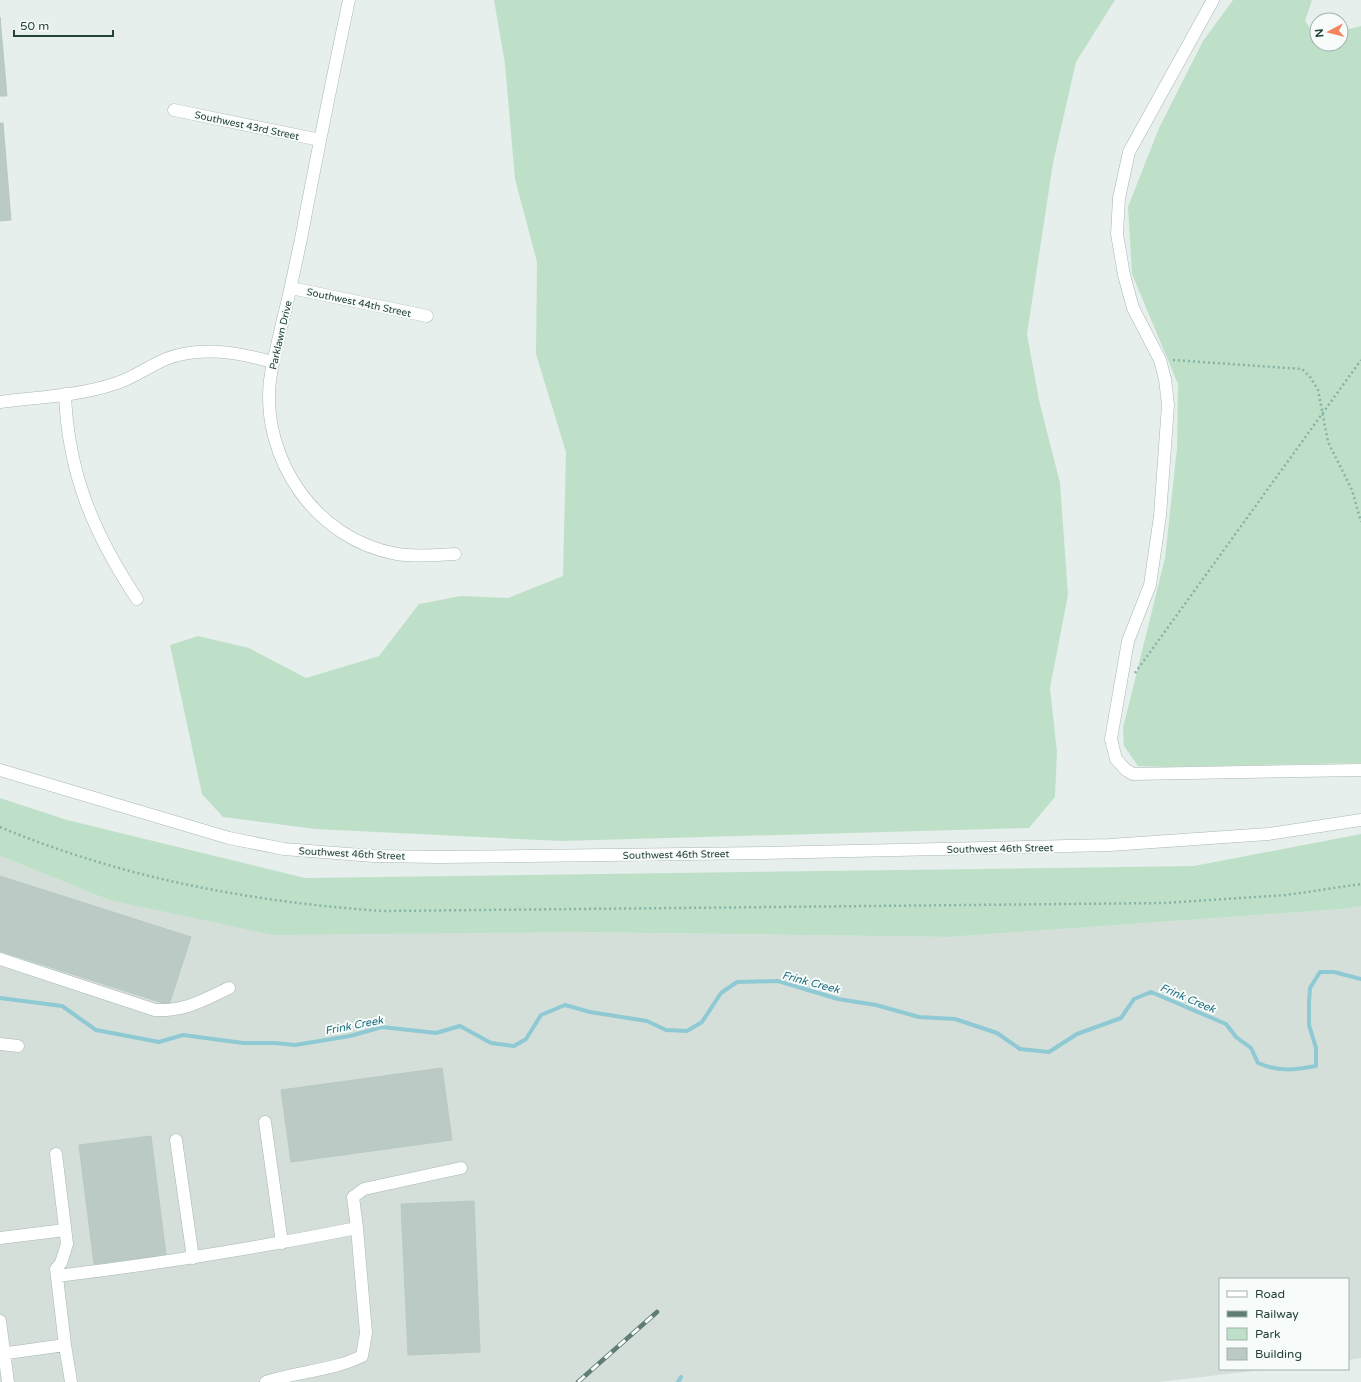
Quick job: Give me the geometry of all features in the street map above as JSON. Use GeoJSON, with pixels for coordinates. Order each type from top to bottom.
{"type":"FeatureCollection","features":[{"type":"Feature","properties":{"kind":"street","name":"Parklawn Drive"},"geometry":{"type":"LineString","coordinates":[[349,0],[291,288],[273,362],[270,381],[270,413],[277,445],[296,486],[314,511],[326,521],[345,534],[366,545],[395,554],[410,556],[455,554]]}},
{"type":"Feature","properties":{"kind":"street"},"geometry":{"type":"LineString","coordinates":[[1213,0],[1129,152],[1119,198],[1117,234],[1124,275],[1133,308],[1160,360],[1165,379],[1168,406],[1160,516],[1150,585],[1128,641],[1111,739],[1116,759],[1126,770],[1133,774],[1361,770]]}},
{"type":"Feature","properties":{"kind":"street","name":"Southwest 43rd Street"},"geometry":{"type":"LineString","coordinates":[[174,110],[320,140]]}},
{"type":"Feature","properties":{"kind":"street","name":"Southwest 44th Street"},"geometry":{"type":"LineString","coordinates":[[291,288],[427,316]]}},
{"type":"Feature","properties":{"kind":"street"},"geometry":{"type":"LineString","coordinates":[[0,402],[90,391],[116,384],[167,359],[196,352],[225,352],[273,362]]}},
{"type":"Feature","properties":{"kind":"street"},"geometry":{"type":"LineString","coordinates":[[64,394],[74,465],[84,500],[98,534],[115,566],[137,599]]}},
{"type":"Feature","properties":{"kind":"street","name":"Southwest 46th Street"},"geometry":{"type":"LineString","coordinates":[[0,770],[228,838],[284,849],[374,856],[439,857],[772,853],[1110,845],[1268,834],[1361,820]]}},
{"type":"Feature","properties":{"kind":"street"},"geometry":{"type":"LineString","coordinates":[[0,960],[155,1010],[174,1010],[193,1005],[228,988]]}},
{"type":"Feature","properties":{"kind":"street"},"geometry":{"type":"LineString","coordinates":[[0,1044],[18,1046]]}},
{"type":"Feature","properties":{"kind":"street"},"geometry":{"type":"LineString","coordinates":[[265,1122],[282,1243]]}},
{"type":"Feature","properties":{"kind":"street"},"geometry":{"type":"LineString","coordinates":[[176,1140],[193,1258]]}},
{"type":"Feature","properties":{"kind":"street"},"geometry":{"type":"LineString","coordinates":[[56,1154],[67,1244],[61,1263],[56,1268],[71,1382]]}},
{"type":"Feature","properties":{"kind":"street"},"geometry":{"type":"LineString","coordinates":[[266,1382],[319,1371],[350,1362],[362,1356],[366,1333],[353,1197],[364,1189],[460,1168]]}},
{"type":"Feature","properties":{"kind":"street"},"geometry":{"type":"LineString","coordinates":[[57,1276],[193,1258],[282,1243],[357,1228]]}},
{"type":"Feature","properties":{"kind":"street"},"geometry":{"type":"LineString","coordinates":[[0,1238],[65,1230]]}},
{"type":"Feature","properties":{"kind":"street"},"geometry":{"type":"LineString","coordinates":[[0,1320],[2,1353],[8,1382]]}},
{"type":"Feature","properties":{"kind":"street"},"geometry":{"type":"LineString","coordinates":[[2,1353],[65,1345]]}},
{"type":"Feature","properties":{"kind":"path"},"geometry":{"type":"LineString","coordinates":[[1160,360],[1302,369],[1310,377],[1318,390],[1328,442],[1352,490],[1361,522]]}},
{"type":"Feature","properties":{"kind":"path"},"geometry":{"type":"LineString","coordinates":[[1132,677],[1361,360]]}},
{"type":"Feature","properties":{"kind":"path"},"geometry":{"type":"LineString","coordinates":[[0,827],[76,855],[134,873],[197,888],[259,899],[325,907],[382,911],[1164,903],[1286,895],[1361,884]]}},
{"type":"Feature","properties":{"kind":"shaded area"},"geometry":{"type":"Polygon","coordinates":[[[0,856],[109,900],[571,932],[949,937],[1342,909],[1361,906],[1361,1358],[1349,1360],[1349,1278],[1219,1278],[1219,1370],[1261,1370],[1159,1382],[0,1382],[0,856]]]}},
{"type":"Feature","properties":{"kind":"green space"},"geometry":{"type":"Polygon","coordinates":[[[494,0],[1115,0],[1076,62],[1053,163],[1027,334],[1039,400],[1060,483],[1068,595],[1050,688],[1057,752],[1055,797],[1029,828],[561,841],[315,829],[223,817],[202,794],[170,645],[198,636],[249,648],[306,678],[379,656],[419,604],[461,596],[508,598],[563,576],[566,452],[536,354],[537,262],[515,179],[505,64],[494,0]]]}},
{"type":"Feature","properties":{"kind":"green space"},"geometry":{"type":"Polygon","coordinates":[[[1233,0],[1312,0],[1305,21],[1309,27],[1309,52],[1349,52],[1349,29],[1361,26],[1361,763],[1164,767],[1138,766],[1124,746],[1123,728],[1165,558],[1177,448],[1178,384],[1132,274],[1128,207],[1159,128],[1203,41],[1233,0]]]}},
{"type":"Feature","properties":{"kind":"green space"},"geometry":{"type":"Polygon","coordinates":[[[0,798],[67,820],[305,878],[1194,866],[1361,834],[1361,906],[1342,909],[949,937],[571,932],[273,935],[109,900],[0,856],[0,798]]]}},
{"type":"Feature","properties":{"kind":"building"},"geometry":{"type":"Polygon","coordinates":[[[0,17],[7,96],[0,96],[0,17]]]}},
{"type":"Feature","properties":{"kind":"building"},"geometry":{"type":"Polygon","coordinates":[[[0,123],[3,123],[11,220],[0,221],[0,123]]]}},
{"type":"Feature","properties":{"kind":"building"},"geometry":{"type":"Polygon","coordinates":[[[0,876],[191,937],[169,1005],[0,951],[0,876]]]}},
{"type":"Feature","properties":{"kind":"building"},"geometry":{"type":"Polygon","coordinates":[[[442,1068],[452,1140],[291,1162],[281,1090],[442,1068]]]}},
{"type":"Feature","properties":{"kind":"building"},"geometry":{"type":"Polygon","coordinates":[[[151,1136],[166,1255],[94,1264],[79,1145],[151,1136]]]}},
{"type":"Feature","properties":{"kind":"building"},"geometry":{"type":"Polygon","coordinates":[[[474,1201],[480,1352],[408,1355],[401,1204],[474,1201]]]}},
{"type":"Feature","properties":{"kind":"waterway","name":"Frink Creek"},"geometry":{"type":"LineString","coordinates":[[0,998],[62,1006],[96,1030],[159,1042],[183,1035],[243,1043],[275,1043],[295,1045],[350,1036],[382,1027],[436,1033],[460,1026],[491,1043],[514,1046],[526,1039],[541,1015],[565,1005],[590,1012],[647,1021],[666,1030],[687,1031],[702,1022],[721,993],[737,982],[778,981],[838,999],[876,1005],[919,1017],[955,1019],[997,1033],[1020,1049],[1049,1052],[1077,1034],[1121,1018],[1134,999],[1151,992],[1226,1024],[1236,1037],[1251,1048],[1258,1063],[1273,1068],[1287,1069],[1316,1066],[1316,1048],[1309,1025],[1309,1002],[1310,988],[1320,972],[1334,972],[1361,979]]}},
{"type":"Feature","properties":{"kind":"waterway"},"geometry":{"type":"LineString","coordinates":[[678,1382],[681,1377]]}},
{"type":"Feature","properties":{"kind":"railway"},"geometry":{"type":"LineString","coordinates":[[578,1382],[657,1312]]}}]}
